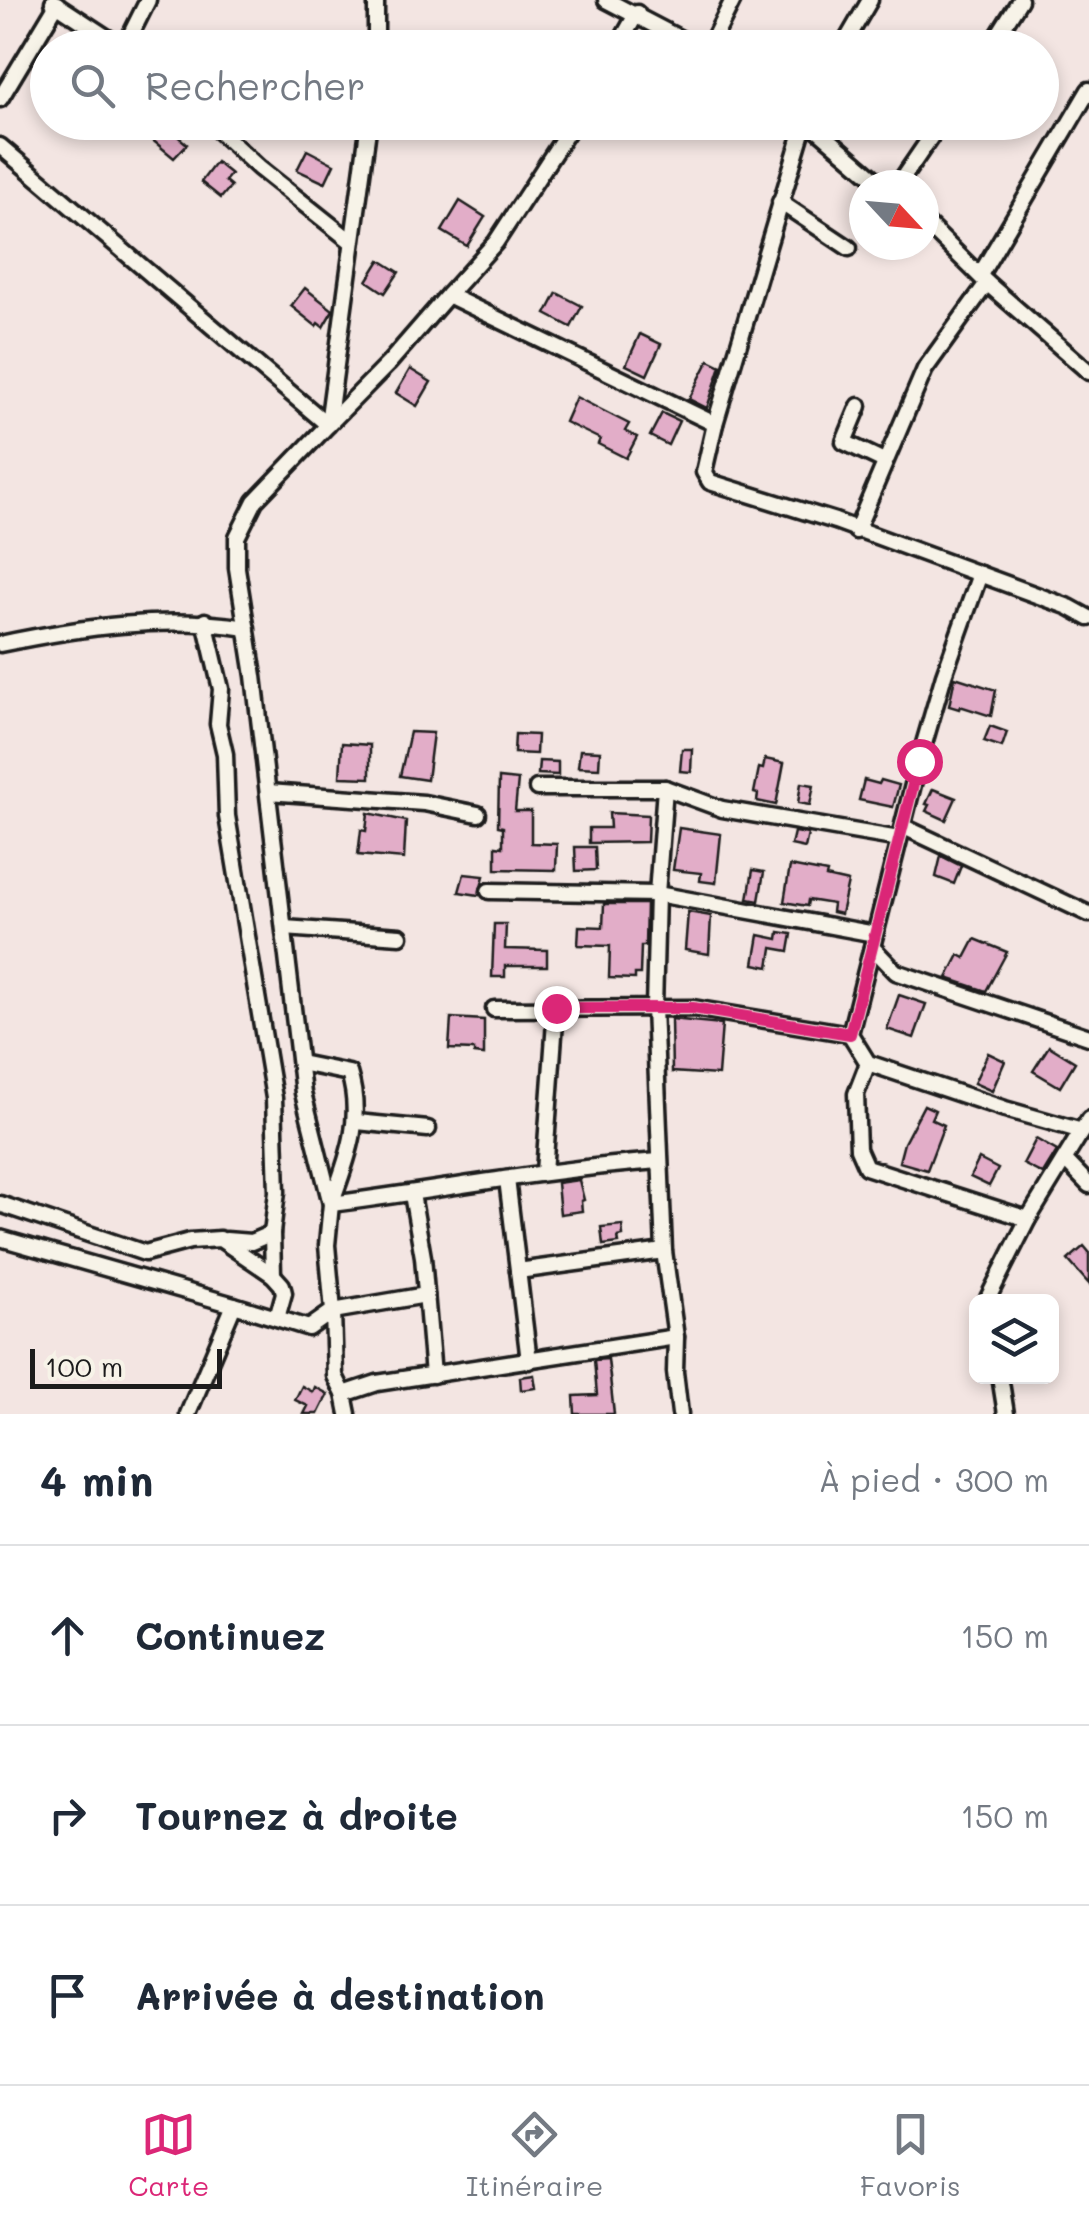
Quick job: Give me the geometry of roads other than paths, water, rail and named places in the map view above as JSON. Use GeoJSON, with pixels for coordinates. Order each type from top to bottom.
{"type":"FeatureCollection","features":[{"type":"Feature","properties":{"kind":"street"},"geometry":{"type":"LineString","coordinates":[[133,30],[148,0]]}},
{"type":"Feature","properties":{"kind":"street"},"geometry":{"type":"LineString","coordinates":[[376,0],[376,30]]}},
{"type":"Feature","properties":{"kind":"street"},"geometry":{"type":"LineString","coordinates":[[606,0],[666,30]]}},
{"type":"Feature","properties":{"kind":"street"},"geometry":{"type":"LineString","coordinates":[[718,30],[733,0]]}},
{"type":"Feature","properties":{"kind":"street"},"geometry":{"type":"LineString","coordinates":[[852,30],[870,0]]}},
{"type":"Feature","properties":{"kind":"street"},"geometry":{"type":"LineString","coordinates":[[1001,30],[1020,0]]}},
{"type":"Feature","properties":{"kind":"street"},"geometry":{"type":"LineString","coordinates":[[38,30],[53,2],[96,30]]}},
{"type":"Feature","properties":{"kind":"street"},"geometry":{"type":"LineString","coordinates":[[628,30],[637,14]]}},
{"type":"Feature","properties":{"kind":"street"},"geometry":{"type":"LineString","coordinates":[[0,99],[30,44]]}},
{"type":"Feature","properties":{"kind":"street"},"geometry":{"type":"LineString","coordinates":[[856,530],[925,369],[984,279],[1089,90]]}},
{"type":"Feature","properties":{"kind":"street"},"geometry":{"type":"LineString","coordinates":[[229,140],[352,242]]}},
{"type":"Feature","properties":{"kind":"street"},"geometry":{"type":"LineString","coordinates":[[328,424],[366,140]]}},
{"type":"Feature","properties":{"kind":"street"},"geometry":{"type":"LineString","coordinates":[[331,1204],[303,1093],[237,568],[237,537],[256,501],[388,364],[496,242],[562,140]]}},
{"type":"Feature","properties":{"kind":"street"},"geometry":{"type":"LineString","coordinates":[[801,140],[704,460],[704,472],[710,482],[980,574],[1089,618]]}},
{"type":"Feature","properties":{"kind":"street"},"geometry":{"type":"LineString","coordinates":[[828,140],[864,170]]}},
{"type":"Feature","properties":{"kind":"street"},"geometry":{"type":"LineString","coordinates":[[908,170],[929,140]]}},
{"type":"Feature","properties":{"kind":"street"},"geometry":{"type":"LineString","coordinates":[[0,146],[328,424]]}},
{"type":"Feature","properties":{"kind":"street"},"geometry":{"type":"LineString","coordinates":[[780,202],[849,248]]}},
{"type":"Feature","properties":{"kind":"street"},"geometry":{"type":"LineString","coordinates":[[939,236],[1089,372]]}},
{"type":"Feature","properties":{"kind":"street"},"geometry":{"type":"LineString","coordinates":[[448,295],[715,424]]}},
{"type":"Feature","properties":{"kind":"street"},"geometry":{"type":"LineString","coordinates":[[859,406],[844,442],[884,461]]}},
{"type":"Feature","properties":{"kind":"street"},"geometry":{"type":"LineString","coordinates":[[980,574],[944,675],[914,777],[850,1034],[868,1063],[1006,1109],[1086,1125],[1028,1219],[990,1294]]}},
{"type":"Feature","properties":{"kind":"street"},"geometry":{"type":"LineString","coordinates":[[0,644],[99,626],[205,621],[246,628]]}},
{"type":"Feature","properties":{"kind":"street"},"geometry":{"type":"LineString","coordinates":[[205,621],[222,689],[218,724],[226,754],[228,816],[274,1098],[277,1192],[272,1233],[273,1276]]}},
{"type":"Feature","properties":{"kind":"street"},"geometry":{"type":"LineString","coordinates":[[537,788],[665,788],[722,809],[902,833],[1089,914]]}},
{"type":"Feature","properties":{"kind":"street"},"geometry":{"type":"LineString","coordinates":[[665,788],[654,1008],[664,1251],[676,1337],[680,1414]]}},
{"type":"Feature","properties":{"kind":"street"},"geometry":{"type":"LineString","coordinates":[[268,792],[405,802],[478,814]]}},
{"type":"Feature","properties":{"kind":"street"},"geometry":{"type":"LineString","coordinates":[[488,891],[657,894],[874,940],[896,972],[1089,1037]]}},
{"type":"Feature","properties":{"kind":"street"},"geometry":{"type":"LineString","coordinates":[[284,928],[400,936]]}},
{"type":"Feature","properties":{"kind":"street"},"geometry":{"type":"LineString","coordinates":[[544,1172],[556,1008]]}},
{"type":"Feature","properties":{"kind":"street"},"geometry":{"type":"LineString","coordinates":[[494,1009],[693,1008],[850,1034]]}},
{"type":"Feature","properties":{"kind":"street"},"geometry":{"type":"LineString","coordinates":[[300,1063],[349,1072],[357,1122],[331,1204],[327,1245],[335,1376],[348,1414]]}},
{"type":"Feature","properties":{"kind":"street"},"geometry":{"type":"LineString","coordinates":[[868,1063],[856,1094],[858,1149],[866,1167],[1028,1219]]}},
{"type":"Feature","properties":{"kind":"street"},"geometry":{"type":"LineString","coordinates":[[357,1122],[428,1129]]}},
{"type":"Feature","properties":{"kind":"street"},"geometry":{"type":"LineString","coordinates":[[1064,1160],[1089,1185]]}},
{"type":"Feature","properties":{"kind":"street"},"geometry":{"type":"LineString","coordinates":[[331,1204],[544,1172],[659,1161]]}},
{"type":"Feature","properties":{"kind":"street"},"geometry":{"type":"LineString","coordinates":[[507,1179],[529,1361]]}},
{"type":"Feature","properties":{"kind":"street"},"geometry":{"type":"LineString","coordinates":[[412,1194],[434,1375]]}},
{"type":"Feature","properties":{"kind":"street"},"geometry":{"type":"LineString","coordinates":[[0,1204],[145,1253],[190,1241],[251,1242],[272,1233]]}},
{"type":"Feature","properties":{"kind":"street"},"geometry":{"type":"LineString","coordinates":[[0,1238],[310,1328],[332,1311],[426,1295]]}},
{"type":"Feature","properties":{"kind":"street"},"geometry":{"type":"LineString","coordinates":[[220,1239],[282,1285],[284,1294],[277,1318]]}},
{"type":"Feature","properties":{"kind":"street"},"geometry":{"type":"LineString","coordinates":[[518,1270],[664,1251]]}},
{"type":"Feature","properties":{"kind":"street"},"geometry":{"type":"LineString","coordinates":[[188,1414],[234,1305]]}},
{"type":"Feature","properties":{"kind":"street"},"geometry":{"type":"LineString","coordinates":[[344,1394],[377,1383],[676,1337]]}},
{"type":"Feature","properties":{"kind":"street"},"geometry":{"type":"LineString","coordinates":[[1001,1384],[1006,1414]]}}]}
